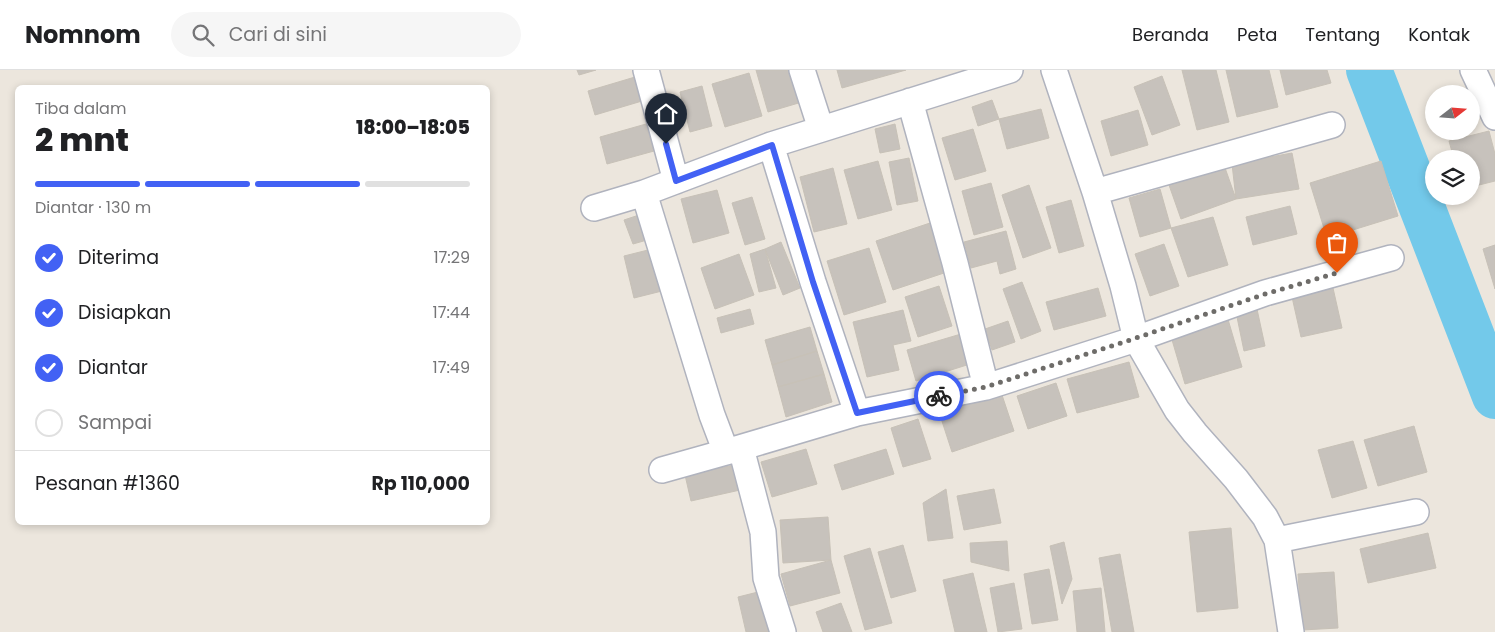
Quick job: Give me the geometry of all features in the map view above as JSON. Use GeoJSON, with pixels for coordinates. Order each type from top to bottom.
{"type":"FeatureCollection","features":[{"type":"Feature","properties":{"kind":"street"},"geometry":{"type":"LineString","coordinates":[[646,70],[676,181]]}},
{"type":"Feature","properties":{"kind":"street"},"geometry":{"type":"LineString","coordinates":[[802,70],[821,129]]}},
{"type":"Feature","properties":{"kind":"street"},"geometry":{"type":"LineString","coordinates":[[594,208],[644,193],[772,145],[910,101],[971,75],[1010,70]]}},
{"type":"Feature","properties":{"kind":"street"},"geometry":{"type":"LineString","coordinates":[[1054,70],[1095,192],[1123,286],[1136,338],[1178,410],[1195,433],[1260,509],[1277,540],[1291,632]]}},
{"type":"Feature","properties":{"kind":"street"},"geometry":{"type":"LineString","coordinates":[[1475,70],[1495,117]]}},
{"type":"Feature","properties":{"kind":"street"},"geometry":{"type":"LineString","coordinates":[[910,101],[955,263],[986,387]]}},
{"type":"Feature","properties":{"kind":"street"},"geometry":{"type":"LineString","coordinates":[[1095,192],[1332,125]]}},
{"type":"Feature","properties":{"kind":"street"},"geometry":{"type":"LineString","coordinates":[[772,145],[813,282],[857,413]]}},
{"type":"Feature","properties":{"kind":"street"},"geometry":{"type":"LineString","coordinates":[[644,193],[712,415],[734,450],[757,508],[763,532],[766,578],[783,632]]}},
{"type":"Feature","properties":{"kind":"street"},"geometry":{"type":"LineString","coordinates":[[662,470],[857,413],[986,387],[1265,294],[1391,258]]}},
{"type":"Feature","properties":{"kind":"street"},"geometry":{"type":"LineString","coordinates":[[1277,540],[1416,512]]}},
{"type":"Feature","properties":{"kind":"building"},"geometry":{"type":"Polygon","coordinates":[[[577,70],[596,70],[579,75],[577,70]]]}},
{"type":"Feature","properties":{"kind":"building"},"geometry":{"type":"Polygon","coordinates":[[[756,70],[792,70],[802,102],[768,112],[756,70]]]}},
{"type":"Feature","properties":{"kind":"building"},"geometry":{"type":"Polygon","coordinates":[[[837,70],[906,70],[842,88],[837,70]]]}},
{"type":"Feature","properties":{"kind":"building"},"geometry":{"type":"Polygon","coordinates":[[[1182,70],[1216,70],[1229,122],[1197,130],[1182,70]]]}},
{"type":"Feature","properties":{"kind":"building"},"geometry":{"type":"Polygon","coordinates":[[[1226,70],[1269,70],[1278,107],[1237,117],[1226,70]]]}},
{"type":"Feature","properties":{"kind":"building"},"geometry":{"type":"Polygon","coordinates":[[[1280,70],[1327,70],[1331,83],[1286,95],[1280,70]]]}},
{"type":"Feature","properties":{"kind":"building"},"geometry":{"type":"Polygon","coordinates":[[[749,73],[762,116],[725,127],[712,84],[749,73]]]}},
{"type":"Feature","properties":{"kind":"building"},"geometry":{"type":"Polygon","coordinates":[[[1162,76],[1180,125],[1152,135],[1134,87],[1162,76]]]}},
{"type":"Feature","properties":{"kind":"building"},"geometry":{"type":"Polygon","coordinates":[[[635,77],[642,101],[595,115],[588,91],[635,77]]]}},
{"type":"Feature","properties":{"kind":"building"},"geometry":{"type":"Polygon","coordinates":[[[702,86],[712,126],[690,132],[680,92],[702,86]]]}},
{"type":"Feature","properties":{"kind":"building"},"geometry":{"type":"Polygon","coordinates":[[[992,100],[999,119],[978,126],[972,107],[992,100]]]}},
{"type":"Feature","properties":{"kind":"building"},"geometry":{"type":"Polygon","coordinates":[[[1041,109],[1049,138],[1007,149],[999,119],[1041,109]]]}},
{"type":"Feature","properties":{"kind":"building"},"geometry":{"type":"Polygon","coordinates":[[[1138,110],[1148,145],[1111,156],[1101,121],[1138,110]]]}},
{"type":"Feature","properties":{"kind":"building"},"geometry":{"type":"Polygon","coordinates":[[[646,124],[654,151],[607,164],[600,137],[646,124]]]}},
{"type":"Feature","properties":{"kind":"building"},"geometry":{"type":"Polygon","coordinates":[[[895,124],[900,149],[880,153],[875,129],[895,124]]]}},
{"type":"Feature","properties":{"kind":"building"},"geometry":{"type":"Polygon","coordinates":[[[973,129],[986,171],[955,180],[942,138],[973,129]]]}},
{"type":"Feature","properties":{"kind":"building"},"geometry":{"type":"Polygon","coordinates":[[[1489,131],[1495,154],[1495,181],[1480,185],[1480,150],[1452,150],[1449,141],[1480,140],[1480,133],[1489,131]]]}},
{"type":"Feature","properties":{"kind":"building"},"geometry":{"type":"Polygon","coordinates":[[[1292,153],[1299,189],[1236,199],[1232,164],[1292,153]]]}},
{"type":"Feature","properties":{"kind":"building"},"geometry":{"type":"Polygon","coordinates":[[[909,158],[918,201],[897,205],[889,162],[909,158]]]}},
{"type":"Feature","properties":{"kind":"building"},"geometry":{"type":"Polygon","coordinates":[[[878,161],[892,210],[858,219],[844,170],[878,161]]]}},
{"type":"Feature","properties":{"kind":"building"},"geometry":{"type":"Polygon","coordinates":[[[1381,161],[1398,216],[1327,238],[1310,183],[1381,161]]]}},
{"type":"Feature","properties":{"kind":"building"},"geometry":{"type":"Polygon","coordinates":[[[1224,165],[1236,199],[1181,219],[1169,185],[1224,165]]]}},
{"type":"Feature","properties":{"kind":"building"},"geometry":{"type":"Polygon","coordinates":[[[833,168],[847,224],[814,232],[800,177],[833,168]]]}},
{"type":"Feature","properties":{"kind":"building"},"geometry":{"type":"Polygon","coordinates":[[[991,183],[1003,227],[974,235],[962,191],[991,183]]]}},
{"type":"Feature","properties":{"kind":"building"},"geometry":{"type":"Polygon","coordinates":[[[1029,185],[1051,248],[1023,258],[1002,195],[1029,185]]]}},
{"type":"Feature","properties":{"kind":"building"},"geometry":{"type":"Polygon","coordinates":[[[1160,189],[1171,228],[1140,237],[1129,198],[1160,189]]]}},
{"type":"Feature","properties":{"kind":"building"},"geometry":{"type":"Polygon","coordinates":[[[717,190],[729,233],[693,243],[681,199],[717,190]]]}},
{"type":"Feature","properties":{"kind":"building"},"geometry":{"type":"Polygon","coordinates":[[[752,197],[765,239],[745,245],[732,203],[752,197]]]}},
{"type":"Feature","properties":{"kind":"building"},"geometry":{"type":"Polygon","coordinates":[[[1071,200],[1084,246],[1059,253],[1046,207],[1071,200]]]}},
{"type":"Feature","properties":{"kind":"building"},"geometry":{"type":"Polygon","coordinates":[[[1290,206],[1297,234],[1253,245],[1246,217],[1290,206]]]}},
{"type":"Feature","properties":{"kind":"building"},"geometry":{"type":"Polygon","coordinates":[[[639,215],[647,240],[633,244],[624,220],[639,215]]]}},
{"type":"Feature","properties":{"kind":"building"},"geometry":{"type":"Polygon","coordinates":[[[1213,217],[1228,265],[1188,277],[1171,228],[1213,217]]]}},
{"type":"Feature","properties":{"kind":"building"},"geometry":{"type":"Polygon","coordinates":[[[930,223],[947,272],[893,290],[876,241],[930,223]]]}},
{"type":"Feature","properties":{"kind":"building"},"geometry":{"type":"Polygon","coordinates":[[[1006,231],[1016,269],[1000,274],[997,261],[971,268],[964,242],[1006,231]]]}},
{"type":"Feature","properties":{"kind":"building"},"geometry":{"type":"Polygon","coordinates":[[[781,242],[800,288],[783,295],[765,249],[781,242]]]}},
{"type":"Feature","properties":{"kind":"building"},"geometry":{"type":"Polygon","coordinates":[[[1164,244],[1179,286],[1150,296],[1135,254],[1164,244]]]}},
{"type":"Feature","properties":{"kind":"building"},"geometry":{"type":"Polygon","coordinates":[[[1495,245],[1495,289],[1483,249],[1495,245]]]}},
{"type":"Feature","properties":{"kind":"building"},"geometry":{"type":"Polygon","coordinates":[[[869,248],[886,302],[844,315],[827,261],[869,248]]]}},
{"type":"Feature","properties":{"kind":"building"},"geometry":{"type":"Polygon","coordinates":[[[652,249],[662,291],[634,298],[624,256],[652,249]]]}},
{"type":"Feature","properties":{"kind":"building"},"geometry":{"type":"Polygon","coordinates":[[[765,249],[776,288],[759,292],[750,254],[765,249]]]}},
{"type":"Feature","properties":{"kind":"building"},"geometry":{"type":"Polygon","coordinates":[[[739,254],[754,295],[715,309],[701,268],[739,254]]]}},
{"type":"Feature","properties":{"kind":"building"},"geometry":{"type":"Polygon","coordinates":[[[1022,282],[1041,331],[1021,339],[1003,289],[1022,282]]]}},
{"type":"Feature","properties":{"kind":"building"},"geometry":{"type":"Polygon","coordinates":[[[939,286],[952,326],[918,337],[905,297],[939,286]]]}},
{"type":"Feature","properties":{"kind":"building"},"geometry":{"type":"Polygon","coordinates":[[[1098,288],[1106,316],[1054,330],[1046,302],[1098,288]]]}},
{"type":"Feature","properties":{"kind":"building"},"geometry":{"type":"Polygon","coordinates":[[[1333,288],[1342,328],[1301,337],[1292,297],[1333,288]]]}},
{"type":"Feature","properties":{"kind":"building"},"geometry":{"type":"Polygon","coordinates":[[[1255,300],[1265,346],[1244,351],[1237,317],[1255,300]]]}},
{"type":"Feature","properties":{"kind":"building"},"geometry":{"type":"Polygon","coordinates":[[[750,309],[754,324],[721,333],[717,318],[750,309]]]}},
{"type":"Feature","properties":{"kind":"building"},"geometry":{"type":"Polygon","coordinates":[[[903,310],[911,341],[893,345],[899,370],[867,377],[853,322],[903,310]]]}},
{"type":"Feature","properties":{"kind":"building"},"geometry":{"type":"Polygon","coordinates":[[[1227,316],[1242,367],[1185,384],[1170,333],[1227,316]]]}},
{"type":"Feature","properties":{"kind":"building"},"geometry":{"type":"Polygon","coordinates":[[[1008,321],[1015,342],[992,350],[985,329],[1008,321]]]}},
{"type":"Feature","properties":{"kind":"building"},"geometry":{"type":"Polygon","coordinates":[[[810,327],[817,351],[772,365],[765,340],[810,327]]]}},
{"type":"Feature","properties":{"kind":"building"},"geometry":{"type":"Polygon","coordinates":[[[961,334],[970,364],[916,381],[907,350],[961,334]]]}},
{"type":"Feature","properties":{"kind":"building"},"geometry":{"type":"Polygon","coordinates":[[[817,351],[824,374],[778,387],[772,365],[817,351]]]}},
{"type":"Feature","properties":{"kind":"building"},"geometry":{"type":"Polygon","coordinates":[[[1129,362],[1139,397],[1077,413],[1067,379],[1129,362]]]}},
{"type":"Feature","properties":{"kind":"building"},"geometry":{"type":"Polygon","coordinates":[[[824,374],[832,402],[786,417],[778,387],[824,374]]]}},
{"type":"Feature","properties":{"kind":"building"},"geometry":{"type":"Polygon","coordinates":[[[1056,383],[1067,416],[1028,429],[1017,396],[1056,383]]]}},
{"type":"Feature","properties":{"kind":"building"},"geometry":{"type":"Polygon","coordinates":[[[1001,392],[1014,431],[952,452],[939,412],[1001,392]]]}},
{"type":"Feature","properties":{"kind":"building"},"geometry":{"type":"Polygon","coordinates":[[[918,419],[931,459],[903,467],[891,428],[918,419]]]}},
{"type":"Feature","properties":{"kind":"building"},"geometry":{"type":"Polygon","coordinates":[[[1414,426],[1427,472],[1378,486],[1364,440],[1414,426]]]}},
{"type":"Feature","properties":{"kind":"building"},"geometry":{"type":"Polygon","coordinates":[[[1353,441],[1367,488],[1332,498],[1318,450],[1353,441]]]}},
{"type":"Feature","properties":{"kind":"building"},"geometry":{"type":"Polygon","coordinates":[[[806,449],[817,484],[772,497],[761,462],[806,449]]]}},
{"type":"Feature","properties":{"kind":"building"},"geometry":{"type":"Polygon","coordinates":[[[886,449],[894,474],[842,490],[834,465],[886,449]]]}},
{"type":"Feature","properties":{"kind":"building"},"geometry":{"type":"Polygon","coordinates":[[[744,463],[749,488],[691,501],[685,475],[744,463]]]}},
{"type":"Feature","properties":{"kind":"building"},"geometry":{"type":"Polygon","coordinates":[[[946,489],[953,538],[928,541],[923,503],[946,489]]]}},
{"type":"Feature","properties":{"kind":"building"},"geometry":{"type":"Polygon","coordinates":[[[994,489],[1001,523],[964,530],[957,496],[994,489]]]}},
{"type":"Feature","properties":{"kind":"building"},"geometry":{"type":"Polygon","coordinates":[[[828,517],[831,560],[783,563],[780,520],[828,517]]]}},
{"type":"Feature","properties":{"kind":"building"},"geometry":{"type":"Polygon","coordinates":[[[1231,528],[1238,608],[1197,612],[1189,532],[1231,528]]]}},
{"type":"Feature","properties":{"kind":"building"},"geometry":{"type":"Polygon","coordinates":[[[1428,533],[1436,568],[1368,583],[1360,549],[1428,533]]]}},
{"type":"Feature","properties":{"kind":"building"},"geometry":{"type":"Polygon","coordinates":[[[1007,541],[1009,571],[971,562],[970,543],[1007,541]]]}},
{"type":"Feature","properties":{"kind":"building"},"geometry":{"type":"Polygon","coordinates":[[[1064,542],[1072,579],[1062,604],[1050,546],[1064,542]]]}},
{"type":"Feature","properties":{"kind":"building"},"geometry":{"type":"Polygon","coordinates":[[[903,545],[916,591],[891,598],[878,552],[903,545]]]}},
{"type":"Feature","properties":{"kind":"building"},"geometry":{"type":"Polygon","coordinates":[[[870,548],[892,623],[865,630],[844,556],[870,548]]]}},
{"type":"Feature","properties":{"kind":"building"},"geometry":{"type":"Polygon","coordinates":[[[1120,554],[1134,632],[1112,632],[1099,558],[1120,554]]]}},
{"type":"Feature","properties":{"kind":"building"},"geometry":{"type":"Polygon","coordinates":[[[831,560],[840,593],[790,606],[781,574],[831,560]]]}},
{"type":"Feature","properties":{"kind":"building"},"geometry":{"type":"Polygon","coordinates":[[[1049,569],[1058,620],[1032,624],[1024,574],[1049,569]]]}},
{"type":"Feature","properties":{"kind":"building"},"geometry":{"type":"Polygon","coordinates":[[[1334,572],[1338,628],[1302,630],[1298,574],[1334,572]]]}},
{"type":"Feature","properties":{"kind":"building"},"geometry":{"type":"Polygon","coordinates":[[[973,573],[987,632],[955,632],[943,580],[973,573]]]}},
{"type":"Feature","properties":{"kind":"building"},"geometry":{"type":"Polygon","coordinates":[[[1014,583],[1022,629],[998,632],[990,588],[1014,583]]]}},
{"type":"Feature","properties":{"kind":"building"},"geometry":{"type":"Polygon","coordinates":[[[1101,588],[1105,632],[1077,632],[1073,591],[1101,588]]]}},
{"type":"Feature","properties":{"kind":"building"},"geometry":{"type":"Polygon","coordinates":[[[762,591],[772,632],[746,632],[738,597],[762,591]]]}},
{"type":"Feature","properties":{"kind":"building"},"geometry":{"type":"Polygon","coordinates":[[[841,603],[852,632],[823,632],[816,612],[841,603]]]}},
{"type":"Feature","properties":{"kind":"waterway"},"geometry":{"type":"LineString","coordinates":[[1369,70],[1495,396]]}},
{"type":"Feature","properties":{"kind":"way so far"},"geometry":{"type":"LineString","coordinates":[[939,396],[986,387],[1265,294],[1337,273]]}},
{"type":"Feature","properties":{"kind":"route"},"geometry":{"type":"LineString","coordinates":[[666,144],[676,181],[772,145],[813,282],[857,413],[939,396]]}}]}
